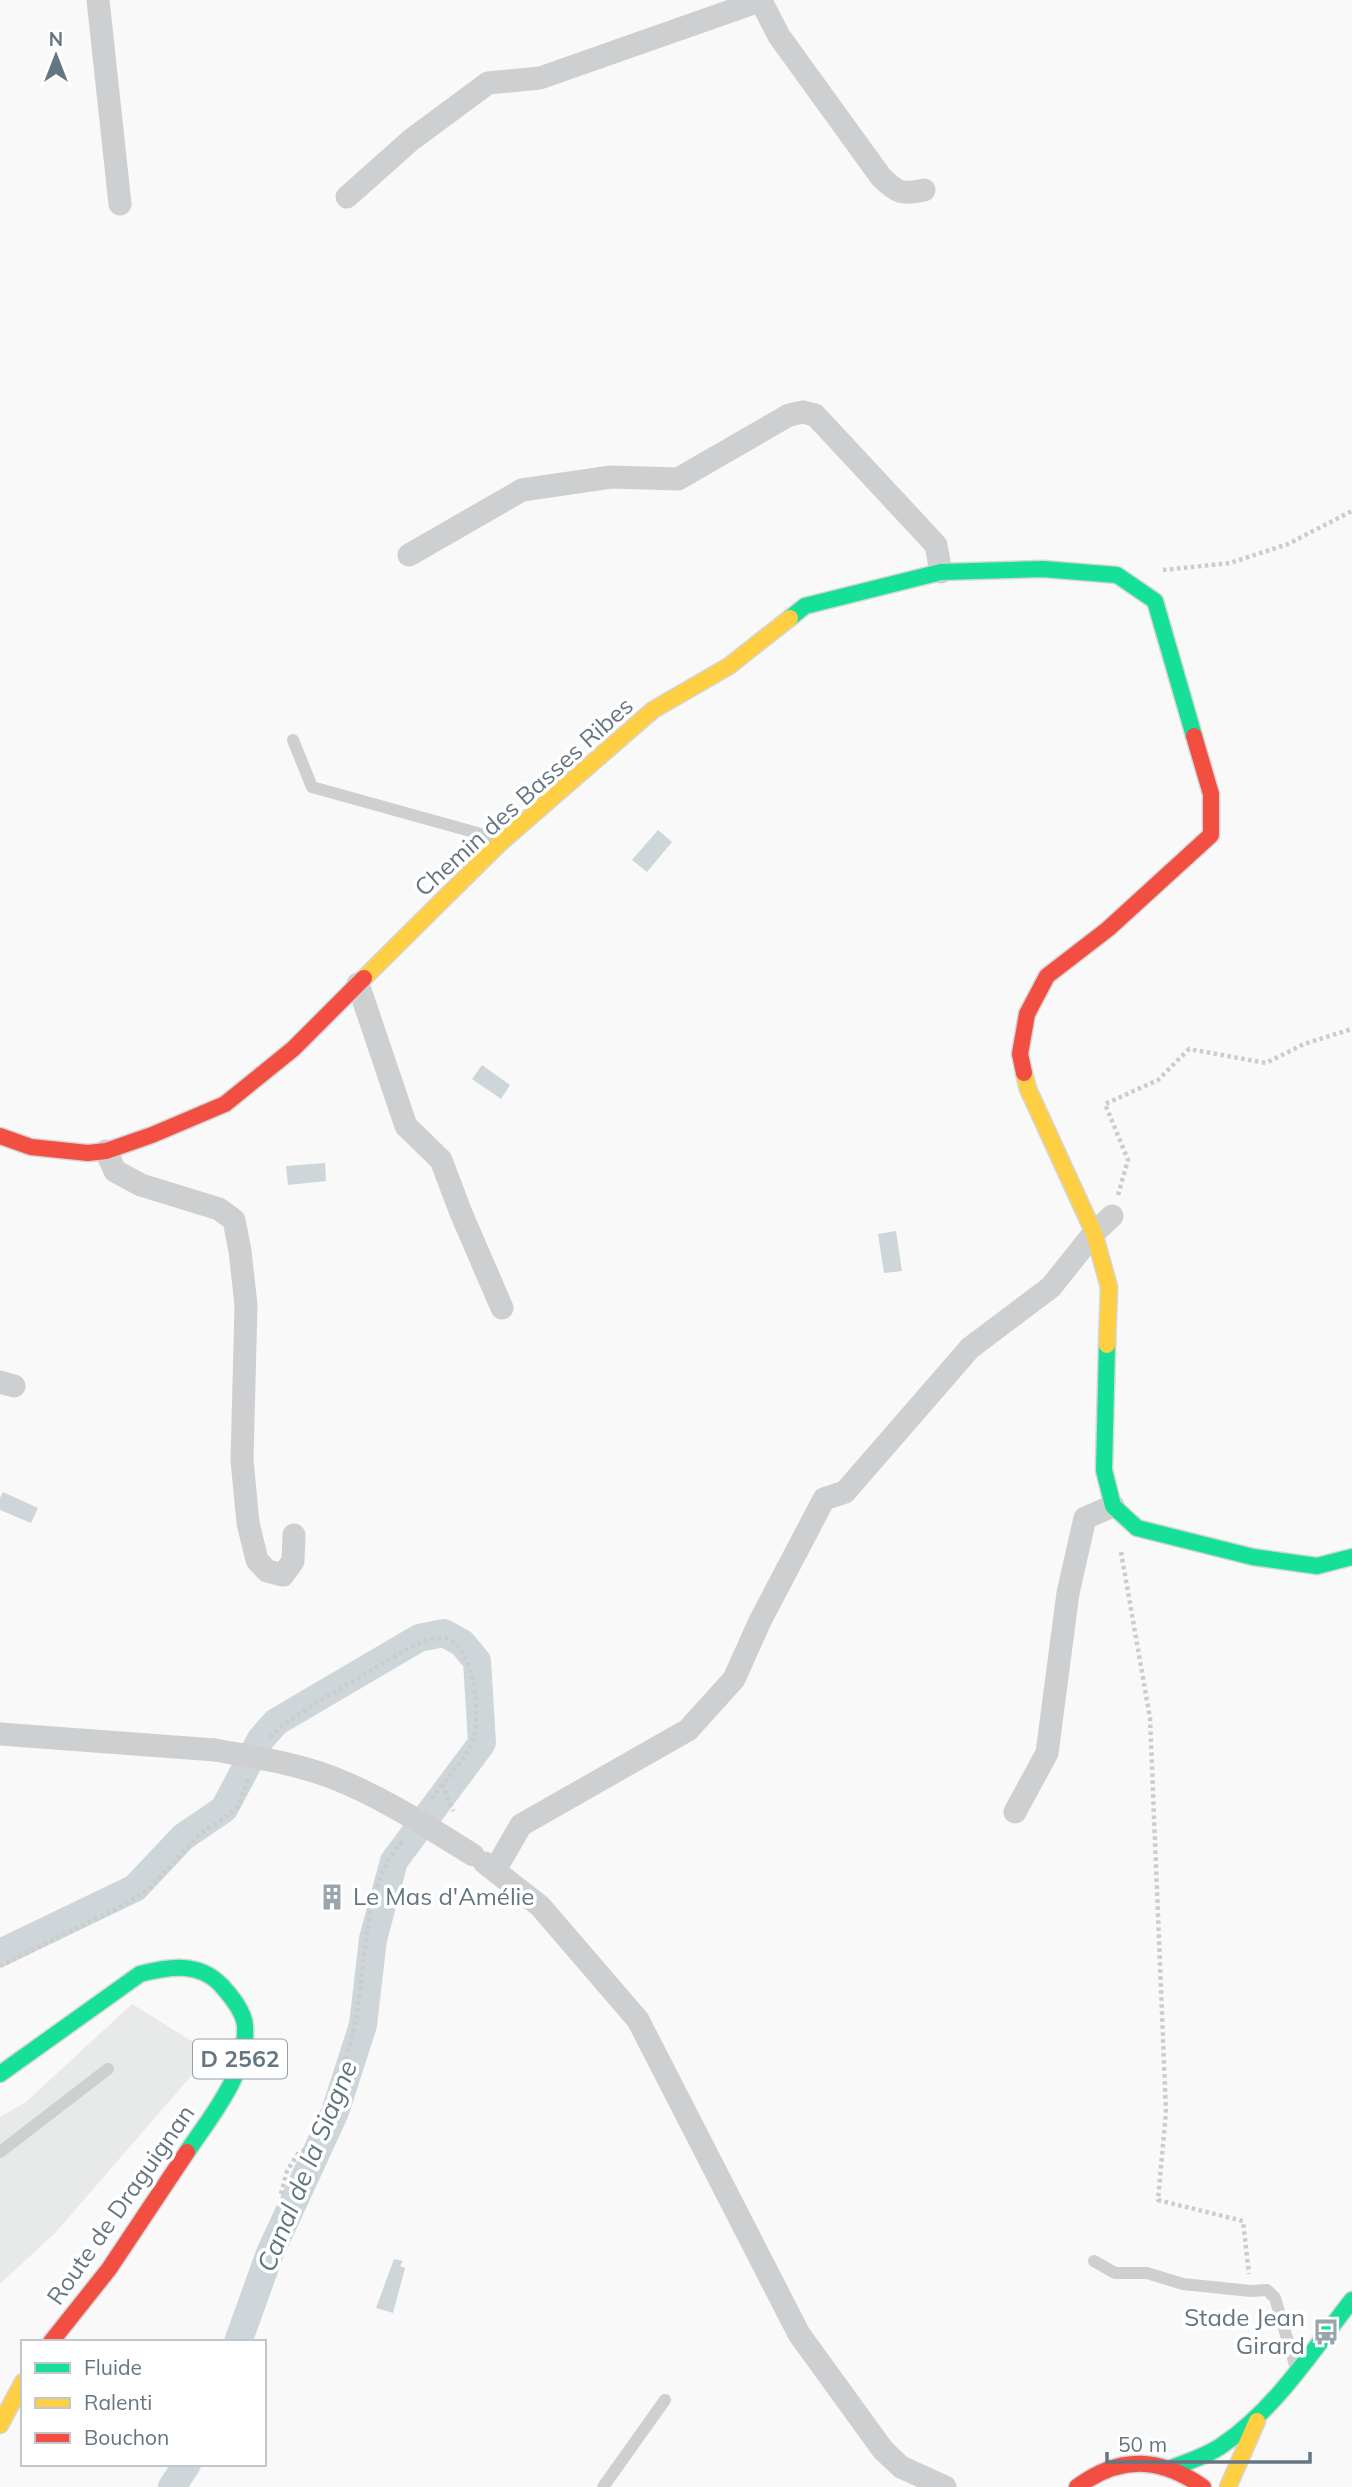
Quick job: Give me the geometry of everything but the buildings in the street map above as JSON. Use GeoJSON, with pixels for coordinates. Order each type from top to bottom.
{"type":"FeatureCollection","features":[{"type":"Feature","properties":{"kind":"street"},"geometry":{"type":"LineString","coordinates":[[98,0],[120,204]]}},
{"type":"Feature","properties":{"kind":"street"},"geometry":{"type":"LineString","coordinates":[[347,197],[411,140],[488,83],[540,78],[761,1],[779,36],[881,177],[895,190],[904,194],[924,190]]}},
{"type":"Feature","properties":{"kind":"street"},"geometry":{"type":"LineString","coordinates":[[409,555],[522,491],[611,477],[678,479],[789,415],[803,412],[816,415],[936,545],[941,572]]}},
{"type":"Feature","properties":{"kind":"street","name":"Chemin des Basses Ribes"},"geometry":{"type":"LineString","coordinates":[[0,1136],[31,1147],[88,1153],[106,1151],[225,1104],[293,1049],[503,840],[653,710],[729,666],[805,606],[941,572],[1043,569],[1117,575],[1155,601],[1211,794],[1211,835],[1108,929],[1047,976],[1027,1014],[1020,1054],[1028,1090],[1094,1233],[1109,1287],[1104,1470],[1113,1506]]}},
{"type":"Feature","properties":{"kind":"street"},"geometry":{"type":"LineString","coordinates":[[358,984],[406,1126],[441,1160],[502,1308]]}},
{"type":"Feature","properties":{"kind":"street"},"geometry":{"type":"LineString","coordinates":[[106,1151],[115,1171],[141,1185],[219,1209],[234,1220],[246,1305],[242,1419],[244,1486],[248,1524],[257,1560],[267,1571],[283,1575],[293,1561],[294,1535]]}},
{"type":"Feature","properties":{"kind":"street"},"geometry":{"type":"LineString","coordinates":[[495,1870],[521,1825],[688,1730],[734,1679],[760,1621],[824,1499],[845,1492],[970,1348],[1051,1287],[1094,1233],[1112,1216]]}},
{"type":"Feature","properties":{"kind":"street"},"geometry":{"type":"LineString","coordinates":[[1015,1812],[1047,1753],[1068,1593],[1085,1518],[1113,1506],[1137,1528],[1253,1557],[1317,1566],[1352,1557]]}},
{"type":"Feature","properties":{"kind":"street"},"geometry":{"type":"LineString","coordinates":[[0,1734],[215,1750],[271,1760],[331,1777],[398,1810],[495,1870],[540,1906],[638,2020],[799,2334],[875,2439],[901,2467],[945,2487]]}},
{"type":"Feature","properties":{"kind":"street","name":"Route de Draguignan"},"geometry":{"type":"LineString","coordinates":[[0,2074],[140,1974],[167,1967],[193,1968],[216,1980],[234,1998],[245,2025],[241,2057],[228,2091],[109,2269],[53,2340]]}},
{"type":"Feature","properties":{"kind":"street"},"geometry":{"type":"LineString","coordinates":[[1171,2468],[1223,2445],[1242,2429],[1268,2402],[1352,2300]]}},
{"type":"Feature","properties":{"kind":"street"},"geometry":{"type":"LineString","coordinates":[[0,2425],[21,2386]]}},
{"type":"Feature","properties":{"kind":"street"},"geometry":{"type":"LineString","coordinates":[[1228,2487],[1250,2434],[1268,2402]]}},
{"type":"Feature","properties":{"kind":"street"},"geometry":{"type":"LineString","coordinates":[[1077,2487],[1105,2469],[1149,2463],[1171,2468],[1192,2478],[1203,2487]]}},
{"type":"Feature","properties":{"kind":"lane"},"geometry":{"type":"LineString","coordinates":[[293,740],[312,787],[503,840]]}},
{"type":"Feature","properties":{"kind":"lane"},"geometry":{"type":"LineString","coordinates":[[0,2152],[108,2069]]}},
{"type":"Feature","properties":{"kind":"lane"},"geometry":{"type":"LineString","coordinates":[[1094,2261],[1115,2273],[1147,2273],[1183,2284],[1251,2291],[1267,2290],[1275,2298],[1296,2368]]}},
{"type":"Feature","properties":{"kind":"lane"},"geometry":{"type":"LineString","coordinates":[[603,2487],[665,2400]]}},
{"type":"Feature","properties":{"kind":"path"},"geometry":{"type":"LineString","coordinates":[[1156,571],[1230,563],[1288,544],[1352,511]]}},
{"type":"Feature","properties":{"kind":"path"},"geometry":{"type":"LineString","coordinates":[[1112,1216],[1128,1160],[1105,1104],[1158,1080],[1189,1049],[1266,1063],[1304,1044],[1352,1029]]}},
{"type":"Feature","properties":{"kind":"path"},"geometry":{"type":"LineString","coordinates":[[1120,1546],[1150,1718],[1166,2112],[1158,2200],[1242,2221],[1251,2291]]}},
{"type":"Feature","properties":{"kind":"path"},"geometry":{"type":"LineString","coordinates":[[264,1746],[282,1726],[416,1644],[435,1638],[448,1639],[466,1656],[472,1676],[476,1724],[473,1742],[425,1808]]}},
{"type":"Feature","properties":{"kind":"path"},"geometry":{"type":"LineString","coordinates":[[0,1966],[120,1908],[148,1890],[200,1833],[238,1806],[252,1772]]}},
{"type":"Feature","properties":{"kind":"path"},"geometry":{"type":"LineString","coordinates":[[442,1784],[450,1807]]}},
{"type":"Feature","properties":{"kind":"path"},"geometry":{"type":"LineString","coordinates":[[281,2194],[287,2171],[299,2152],[309,2149],[334,2095],[362,1989],[370,1919],[377,1890],[388,1861],[406,1835]]}},
{"type":"Feature","properties":{"kind":"shaded area"},"geometry":{"type":"Polygon","coordinates":[[[658,830],[672,842],[647,872],[632,860],[658,830]]]}},
{"type":"Feature","properties":{"kind":"shaded area"},"geometry":{"type":"Polygon","coordinates":[[[482,1065],[510,1085],[501,1099],[472,1079],[482,1065]]]}},
{"type":"Feature","properties":{"kind":"shaded area"},"geometry":{"type":"Polygon","coordinates":[[[325,1163],[326,1181],[288,1185],[286,1166],[325,1163]]]}},
{"type":"Feature","properties":{"kind":"shaded area"},"geometry":{"type":"Polygon","coordinates":[[[896,1231],[902,1271],[884,1273],[878,1234],[896,1231]]]}},
{"type":"Feature","properties":{"kind":"shaded area"},"geometry":{"type":"Polygon","coordinates":[[[3,1492],[38,1508],[31,1523],[0,1510],[3,1492]]]}},
{"type":"Feature","properties":{"kind":"shaded area"},"geometry":{"type":"Polygon","coordinates":[[[132,2004],[211,2053],[56,2232],[0,2284],[0,2117],[26,2102],[132,2004]]]}},
{"type":"Feature","properties":{"kind":"shaded area"},"geometry":{"type":"Polygon","coordinates":[[[394,2259],[403,2261],[400,2266],[405,2268],[393,2313],[376,2308],[394,2259]]]}},
{"type":"Feature","properties":{"kind":"waterway","name":"Canal de la Siagne"},"geometry":{"type":"LineString","coordinates":[[0,1953],[135,1888],[183,1837],[224,1809],[261,1739],[276,1722],[419,1638],[444,1633],[462,1643],[477,1661],[482,1743],[394,1861],[373,1939],[363,2025],[335,2112],[270,2253],[239,2340]]}},
{"type":"Feature","properties":{"kind":"waterway","name":"Canal de la Siagne"},"geometry":{"type":"LineString","coordinates":[[172,2487],[186,2466]]}},
{"type":"Feature","properties":{"kind":"traffic: fast"},"geometry":{"type":"LineString","coordinates":[[790,618],[805,606],[941,572],[1043,569],[1117,575],[1155,601],[1194,736]]}},
{"type":"Feature","properties":{"kind":"traffic: fast"},"geometry":{"type":"LineString","coordinates":[[1107,1345],[1104,1470],[1113,1506],[1137,1528],[1253,1557],[1317,1566],[1352,1557]]}},
{"type":"Feature","properties":{"kind":"traffic: fast"},"geometry":{"type":"LineString","coordinates":[[0,2074],[140,1974],[172,1968],[203,1972],[221,1985],[240,2009],[245,2026],[244,2043],[241,2060],[226,2093],[187,2152]]}},
{"type":"Feature","properties":{"kind":"traffic: fast"},"geometry":{"type":"LineString","coordinates":[[1171,2468],[1215,2450],[1259,2415],[1292,2378],[1352,2300]]}},
{"type":"Feature","properties":{"kind":"traffic: slow"},"geometry":{"type":"LineString","coordinates":[[364,978],[499,844],[653,710],[729,666],[790,618]]}},
{"type":"Feature","properties":{"kind":"traffic: slow"},"geometry":{"type":"LineString","coordinates":[[1024,1073],[1028,1089],[1094,1233],[1109,1287],[1107,1345]]}},
{"type":"Feature","properties":{"kind":"traffic: slow"},"geometry":{"type":"LineString","coordinates":[[0,2425],[21,2386]]}},
{"type":"Feature","properties":{"kind":"traffic: slow"},"geometry":{"type":"LineString","coordinates":[[1228,2487],[1257,2421]]}},
{"type":"Feature","properties":{"kind":"traffic: jam"},"geometry":{"type":"LineString","coordinates":[[1024,1073],[1020,1054],[1027,1014],[1047,976],[1108,929],[1211,835],[1211,794],[1194,736]]}},
{"type":"Feature","properties":{"kind":"traffic: jam"},"geometry":{"type":"LineString","coordinates":[[0,1136],[31,1147],[88,1153],[106,1151],[225,1104],[293,1049],[364,978]]}},
{"type":"Feature","properties":{"kind":"traffic: jam"},"geometry":{"type":"LineString","coordinates":[[53,2340],[109,2269],[187,2152]]}},
{"type":"Feature","properties":{"kind":"traffic: jam"},"geometry":{"type":"LineString","coordinates":[[1077,2487],[1109,2469],[1140,2464],[1171,2470],[1203,2487]]}},
{"type":"Feature","properties":{"kind":"place","name":"Le Mas d'Amélie"},"geometry":{"type":"Point","coordinates":[332,1897]}},
{"type":"Feature","properties":{"kind":"place","name":"Stade Jean Girard"},"geometry":{"type":"Point","coordinates":[1326,2332]}}]}
